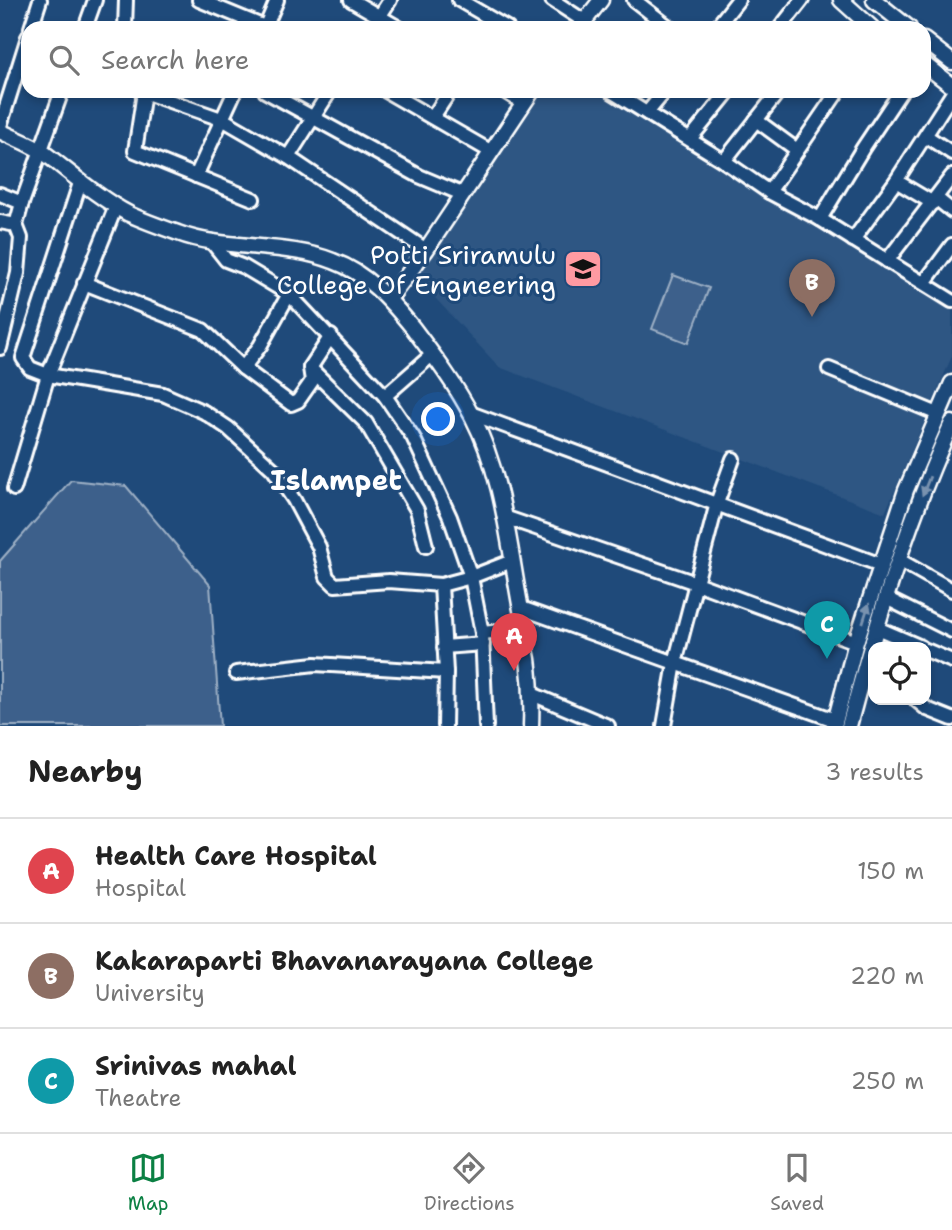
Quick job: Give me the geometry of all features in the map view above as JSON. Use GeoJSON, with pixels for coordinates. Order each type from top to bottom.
{"type":"FeatureCollection","features":[{"type":"Feature","properties":{"kind":"street"},"geometry":{"type":"LineString","coordinates":[[33,21],[40,0]]}},
{"type":"Feature","properties":{"kind":"street"},"geometry":{"type":"LineString","coordinates":[[88,21],[95,0]]}},
{"type":"Feature","properties":{"kind":"street"},"geometry":{"type":"LineString","coordinates":[[125,21],[126,0]]}},
{"type":"Feature","properties":{"kind":"street"},"geometry":{"type":"LineString","coordinates":[[199,0],[248,21]]}},
{"type":"Feature","properties":{"kind":"street"},"geometry":{"type":"LineString","coordinates":[[268,21],[278,0]]}},
{"type":"Feature","properties":{"kind":"street"},"geometry":{"type":"LineString","coordinates":[[351,0],[375,21]]}},
{"type":"Feature","properties":{"kind":"street"},"geometry":{"type":"LineString","coordinates":[[377,21],[390,0]]}},
{"type":"Feature","properties":{"kind":"street"},"geometry":{"type":"LineString","coordinates":[[460,0],[491,21]]}},
{"type":"Feature","properties":{"kind":"street"},"geometry":{"type":"LineString","coordinates":[[552,0],[576,21]]}},
{"type":"Feature","properties":{"kind":"street"},"geometry":{"type":"LineString","coordinates":[[584,21],[601,0]]}},
{"type":"Feature","properties":{"kind":"street"},"geometry":{"type":"LineString","coordinates":[[634,0],[661,21]]}},
{"type":"Feature","properties":{"kind":"street"},"geometry":{"type":"LineString","coordinates":[[722,21],[738,0]]}},
{"type":"Feature","properties":{"kind":"street"},"geometry":{"type":"LineString","coordinates":[[786,21],[802,0]]}},
{"type":"Feature","properties":{"kind":"street"},"geometry":{"type":"LineString","coordinates":[[841,0],[864,21]]}},
{"type":"Feature","properties":{"kind":"street"},"geometry":{"type":"LineString","coordinates":[[874,0],[900,21]]}},
{"type":"Feature","properties":{"kind":"street"},"geometry":{"type":"LineString","coordinates":[[931,46],[952,62]]}},
{"type":"Feature","properties":{"kind":"street"},"geometry":{"type":"LineString","coordinates":[[0,126],[21,59]]}},
{"type":"Feature","properties":{"kind":"street"},"geometry":{"type":"LineString","coordinates":[[931,70],[952,86]]}},
{"type":"Feature","properties":{"kind":"street"},"geometry":{"type":"LineString","coordinates":[[853,240],[896,181],[952,94]]}},
{"type":"Feature","properties":{"kind":"street"},"geometry":{"type":"LineString","coordinates":[[0,348],[4,313],[18,273],[21,237],[16,225],[60,98]]}},
{"type":"Feature","properties":{"kind":"street"},"geometry":{"type":"LineString","coordinates":[[142,98],[135,151],[253,198]]}},
{"type":"Feature","properties":{"kind":"street"},"geometry":{"type":"LineString","coordinates":[[162,98],[222,120],[288,157],[426,250]]}},
{"type":"Feature","properties":{"kind":"street"},"geometry":{"type":"LineString","coordinates":[[196,176],[232,98]]}},
{"type":"Feature","properties":{"kind":"street"},"geometry":{"type":"LineString","coordinates":[[279,98],[419,176],[462,194]]}},
{"type":"Feature","properties":{"kind":"street"},"geometry":{"type":"LineString","coordinates":[[288,157],[326,98]]}},
{"type":"Feature","properties":{"kind":"street"},"geometry":{"type":"LineString","coordinates":[[399,98],[490,151]]}},
{"type":"Feature","properties":{"kind":"street"},"geometry":{"type":"LineString","coordinates":[[433,117],[445,98]]}},
{"type":"Feature","properties":{"kind":"street"},"geometry":{"type":"LineString","coordinates":[[515,98],[523,103]]}},
{"type":"Feature","properties":{"kind":"street"},"geometry":{"type":"LineString","coordinates":[[389,299],[426,250],[527,98]]}},
{"type":"Feature","properties":{"kind":"street"},"geometry":{"type":"LineString","coordinates":[[622,98],[769,192],[820,219],[952,301]]}},
{"type":"Feature","properties":{"kind":"street"},"geometry":{"type":"LineString","coordinates":[[647,113],[659,98]]}},
{"type":"Feature","properties":{"kind":"street"},"geometry":{"type":"LineString","coordinates":[[690,139],[723,98]]}},
{"type":"Feature","properties":{"kind":"street"},"geometry":{"type":"LineString","coordinates":[[724,161],[773,98]]}},
{"type":"Feature","properties":{"kind":"street"},"geometry":{"type":"LineString","coordinates":[[769,192],[833,98]]}},
{"type":"Feature","properties":{"kind":"street"},"geometry":{"type":"LineString","coordinates":[[820,219],[896,98]]}},
{"type":"Feature","properties":{"kind":"street"},"geometry":{"type":"LineString","coordinates":[[756,120],[797,150]]}},
{"type":"Feature","properties":{"kind":"street"},"geometry":{"type":"LineString","coordinates":[[0,131],[41,151],[80,183],[130,214],[181,235],[304,252],[334,261],[359,274],[389,299],[433,354],[470,412],[491,465],[521,608],[520,629],[532,694],[531,726]]}},
{"type":"Feature","properties":{"kind":"street"},"geometry":{"type":"LineString","coordinates":[[926,135],[952,153]]}},
{"type":"Feature","properties":{"kind":"street"},"geometry":{"type":"LineString","coordinates":[[887,261],[952,176]]}},
{"type":"Feature","properties":{"kind":"street"},"geometry":{"type":"LineString","coordinates":[[896,181],[952,211]]}},
{"type":"Feature","properties":{"kind":"street"},"geometry":{"type":"LineString","coordinates":[[80,183],[23,358],[30,368],[48,375],[163,394],[204,412],[228,428],[273,468],[319,547],[327,577],[335,585],[389,581],[430,586],[471,577],[512,561]]}},
{"type":"Feature","properties":{"kind":"street"},"geometry":{"type":"LineString","coordinates":[[0,194],[22,202]]}},
{"type":"Feature","properties":{"kind":"street"},"geometry":{"type":"LineString","coordinates":[[14,489],[48,375],[116,206]]}},
{"type":"Feature","properties":{"kind":"street"},"geometry":{"type":"LineString","coordinates":[[0,222],[16,225]]}},
{"type":"Feature","properties":{"kind":"street"},"geometry":{"type":"LineString","coordinates":[[211,241],[226,260],[244,267],[289,294],[385,396],[413,437],[450,517],[471,577],[483,639],[486,726]]}},
{"type":"Feature","properties":{"kind":"street"},"geometry":{"type":"LineString","coordinates":[[925,284],[952,245]]}},
{"type":"Feature","properties":{"kind":"street"},"geometry":{"type":"LineString","coordinates":[[84,283],[203,330],[243,368],[291,404],[298,401],[312,381],[310,369],[331,336]]}},
{"type":"Feature","properties":{"kind":"street"},"geometry":{"type":"LineString","coordinates":[[243,368],[260,346],[289,294]]}},
{"type":"Feature","properties":{"kind":"street"},"geometry":{"type":"LineString","coordinates":[[385,396],[433,354]]}},
{"type":"Feature","properties":{"kind":"street"},"geometry":{"type":"LineString","coordinates":[[310,369],[366,423],[417,510],[426,546]]}},
{"type":"Feature","properties":{"kind":"street"},"geometry":{"type":"LineString","coordinates":[[829,369],[938,414]]}},
{"type":"Feature","properties":{"kind":"street"},"geometry":{"type":"LineString","coordinates":[[839,724],[856,642],[881,565],[906,490],[952,383]]}},
{"type":"Feature","properties":{"kind":"street"},"geometry":{"type":"LineString","coordinates":[[470,412],[881,565]]}},
{"type":"Feature","properties":{"kind":"street"},"geometry":{"type":"LineString","coordinates":[[874,642],[886,598],[923,491],[951,430]]}},
{"type":"Feature","properties":{"kind":"street"},"geometry":{"type":"LineString","coordinates":[[664,726],[675,663],[717,503],[733,459]]}},
{"type":"Feature","properties":{"kind":"street"},"geometry":{"type":"LineString","coordinates":[[504,517],[856,642]]}},
{"type":"Feature","properties":{"kind":"street"},"geometry":{"type":"LineString","coordinates":[[899,560],[952,590]]}},
{"type":"Feature","properties":{"kind":"street"},"geometry":{"type":"LineString","coordinates":[[441,584],[446,672],[445,726]]}},
{"type":"Feature","properties":{"kind":"street"},"geometry":{"type":"LineString","coordinates":[[886,598],[952,631]]}},
{"type":"Feature","properties":{"kind":"street"},"geometry":{"type":"LineString","coordinates":[[521,608],[839,724]]}},
{"type":"Feature","properties":{"kind":"street"},"geometry":{"type":"LineString","coordinates":[[877,628],[909,642]]}},
{"type":"Feature","properties":{"kind":"street"},"geometry":{"type":"LineString","coordinates":[[444,647],[520,629]]}},
{"type":"Feature","properties":{"kind":"street"},"geometry":{"type":"LineString","coordinates":[[931,652],[952,661]]}},
{"type":"Feature","properties":{"kind":"street"},"geometry":{"type":"LineString","coordinates":[[236,673],[315,664],[446,672]]}},
{"type":"Feature","properties":{"kind":"street"},"geometry":{"type":"LineString","coordinates":[[839,724],[868,673]]}},
{"type":"Feature","properties":{"kind":"street"},"geometry":{"type":"LineString","coordinates":[[532,694],[608,726]]}},
{"type":"Feature","properties":{"kind":"street"},"geometry":{"type":"LineString","coordinates":[[922,705],[952,719]]}},
{"type":"Feature","properties":{"kind":"shaded area"},"geometry":{"type":"Polygon","coordinates":[[[532,98],[609,98],[815,219],[952,304],[952,356],[885,513],[499,367],[413,274],[532,98]]]}},
{"type":"Feature","properties":{"kind":"shaded area"},"geometry":{"type":"Polygon","coordinates":[[[673,275],[709,288],[688,343],[652,329],[673,275]]]}},
{"type":"Feature","properties":{"kind":"shaded area"},"geometry":{"type":"Polygon","coordinates":[[[71,480],[126,486],[210,585],[220,726],[0,726],[0,561],[71,480]]]}},
{"type":"Feature","properties":{"kind":"place","name":"Potti Sriramulu College Of Engneering"},"geometry":{"type":"Point","coordinates":[583,269]}},
{"type":"Feature","properties":{"kind":"place","name":"Kakaraparti Bhavanarayana College"},"geometry":{"type":"Point","coordinates":[812,317]}},
{"type":"Feature","properties":{"kind":"place","name":"Srinivas mahal"},"geometry":{"type":"Point","coordinates":[827,659]}},
{"type":"Feature","properties":{"kind":"place","name":"Health Care Hospital"},"geometry":{"type":"Point","coordinates":[514,671]}},
{"type":"Feature","properties":{"kind":"district","name":"Islampet"},"geometry":{"type":"Point","coordinates":[336,480]}}]}
